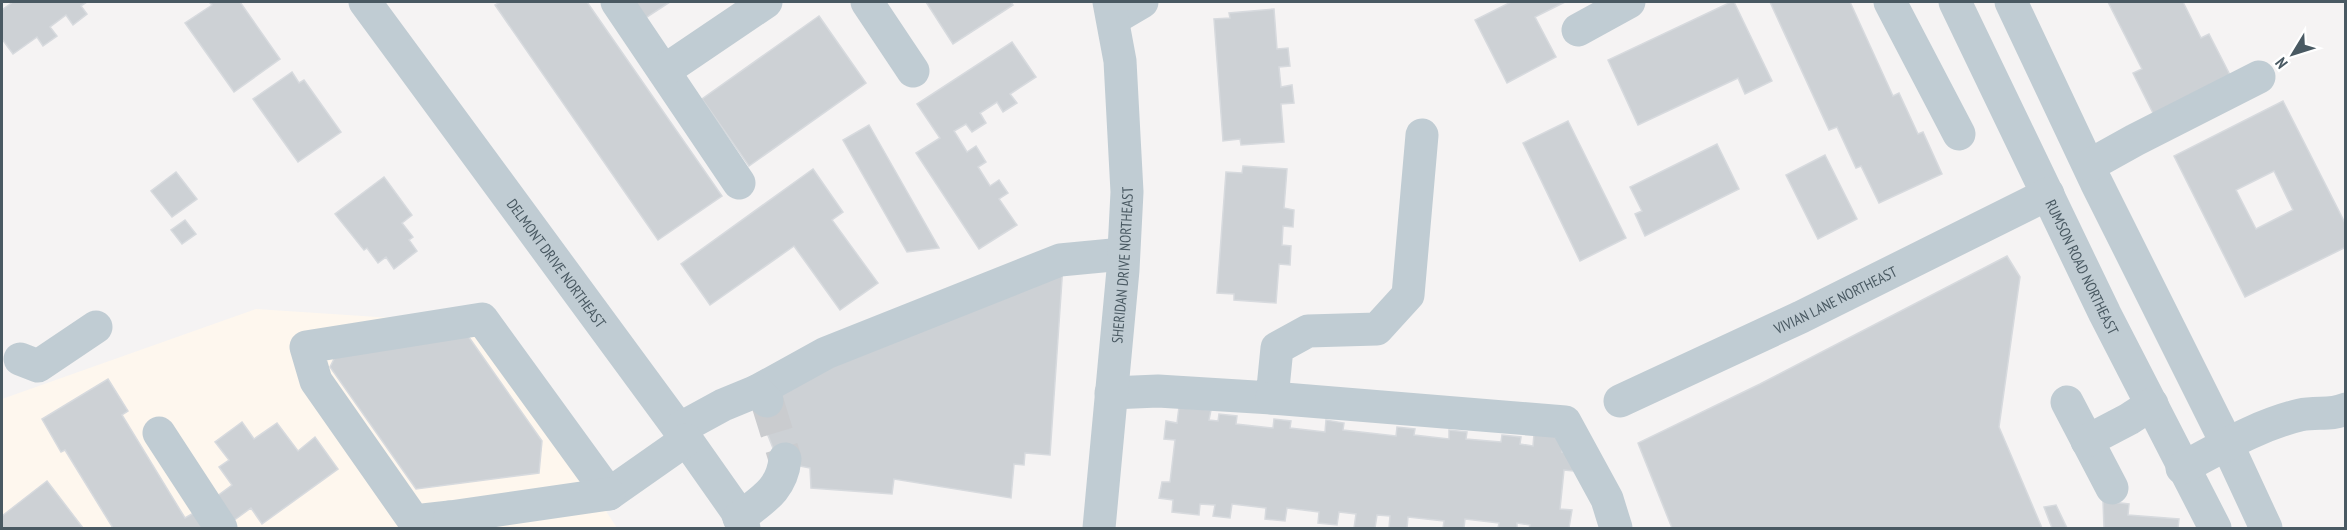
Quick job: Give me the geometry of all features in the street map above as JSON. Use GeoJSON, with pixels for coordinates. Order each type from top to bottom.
{"type":"FeatureCollection","features":[{"type":"Feature","properties":{"kind":"street","name":"DELMONT DRIVE NORTHEAST"},"geometry":{"type":"LineString","coordinates":[[365,2],[682,435],[736,510],[741,523]]}},
{"type":"Feature","properties":{"kind":"street"},"geometry":{"type":"LineString","coordinates":[[617,2],[739,183]]}},
{"type":"Feature","properties":{"kind":"street"},"geometry":{"type":"LineString","coordinates":[[664,71],[766,2]]}},
{"type":"Feature","properties":{"kind":"street"},"geometry":{"type":"LineString","coordinates":[[867,2],[913,71]]}},
{"type":"Feature","properties":{"kind":"street"},"geometry":{"type":"LineString","coordinates":[[1111,10],[1142,2]]}},
{"type":"Feature","properties":{"kind":"street"},"geometry":{"type":"LineString","coordinates":[[1578,30],[1629,2]]}},
{"type":"Feature","properties":{"kind":"street"},"geometry":{"type":"LineString","coordinates":[[1890,2],[1959,134]]}},
{"type":"Feature","properties":{"kind":"street","name":"RUMSON ROAD NORTHEAST"},"geometry":{"type":"LineString","coordinates":[[1955,2],[2105,314],[2182,468],[2215,528]]}},
{"type":"Feature","properties":{"kind":"street"},"geometry":{"type":"LineString","coordinates":[[2011,2],[2266,528]]}},
{"type":"Feature","properties":{"kind":"street","name":"SHERIDAN DRIVE NORTHEAST"},"geometry":{"type":"LineString","coordinates":[[1099,528],[1127,192],[1120,61],[1111,10]]}},
{"type":"Feature","properties":{"kind":"street"},"geometry":{"type":"LineString","coordinates":[[2090,165],[2259,77]]}},
{"type":"Feature","properties":{"kind":"street"},"geometry":{"type":"LineString","coordinates":[[1272,398],[1277,348],[1308,331],[1377,329],[1408,294],[1422,135]]}},
{"type":"Feature","properties":{"kind":"street","name":"VIVIAN LANE NORTHEAST"},"geometry":{"type":"LineString","coordinates":[[1620,401],[1812,312],[2048,194]]}},
{"type":"Feature","properties":{"kind":"street"},"geometry":{"type":"LineString","coordinates":[[609,494],[482,319],[306,347],[316,381],[414,521],[452,523],[609,494],[723,405],[762,396],[826,353],[1060,260],[1123,254]]}},
{"type":"Feature","properties":{"kind":"street"},"geometry":{"type":"LineString","coordinates":[[2105,314],[2151,291]]}},
{"type":"Feature","properties":{"kind":"street"},"geometry":{"type":"LineString","coordinates":[[20,359],[38,366],[96,327]]}},
{"type":"Feature","properties":{"kind":"street"},"geometry":{"type":"LineString","coordinates":[[1111,393],[1158,391],[1272,398],[1565,422],[1607,499],[1616,528]]}},
{"type":"Feature","properties":{"kind":"street"},"geometry":{"type":"LineString","coordinates":[[2067,402],[2112,488]]}},
{"type":"Feature","properties":{"kind":"street"},"geometry":{"type":"LineString","coordinates":[[2087,441],[2152,404]]}},
{"type":"Feature","properties":{"kind":"street"},"geometry":{"type":"LineString","coordinates":[[2182,468],[2251,432],[2302,414],[2336,413],[2346,409]]}},
{"type":"Feature","properties":{"kind":"street"},"geometry":{"type":"LineString","coordinates":[[159,433],[221,528]]}},
{"type":"Feature","properties":{"kind":"street"},"geometry":{"type":"LineString","coordinates":[[741,523],[783,476],[785,459]]}},
{"type":"Feature","properties":{"kind":"shaded area"},"geometry":{"type":"Polygon","coordinates":[[[256,309],[484,324],[617,528],[2,528],[2,399],[256,309]]]}},
{"type":"Feature","properties":{"kind":"building"},"geometry":{"type":"Polygon","coordinates":[[[13,2],[87,2],[81,6],[87,14],[73,25],[66,15],[50,27],[57,36],[43,46],[37,37],[13,54],[2,39],[2,10],[13,2]]]}},
{"type":"Feature","properties":{"kind":"building"},"geometry":{"type":"Polygon","coordinates":[[[209,2],[240,2],[280,59],[234,92],[185,23],[212,5],[209,2]]]}},
{"type":"Feature","properties":{"kind":"building"},"geometry":{"type":"Polygon","coordinates":[[[500,2],[587,2],[722,196],[658,240],[495,5],[500,2]]]}},
{"type":"Feature","properties":{"kind":"building"},"geometry":{"type":"Polygon","coordinates":[[[632,2],[670,2],[644,19],[632,2]]]}},
{"type":"Feature","properties":{"kind":"building"},"geometry":{"type":"Polygon","coordinates":[[[926,2],[1011,2],[1013,5],[953,44],[926,2]]]}},
{"type":"Feature","properties":{"kind":"building"},"geometry":{"type":"Polygon","coordinates":[[[1511,2],[1565,2],[1535,17],[1556,57],[1507,83],[1475,20],[1511,2]]]}},
{"type":"Feature","properties":{"kind":"building"},"geometry":{"type":"Polygon","coordinates":[[[1734,2],[1772,81],[1745,94],[1738,78],[1638,125],[1608,60],[1734,2]]]}},
{"type":"Feature","properties":{"kind":"building"},"geometry":{"type":"Polygon","coordinates":[[[1770,2],[1850,2],[1893,96],[1899,93],[1918,134],[1923,132],[1942,174],[1879,203],[1861,166],[1856,168],[1837,127],[1829,130],[1770,2]]]}},
{"type":"Feature","properties":{"kind":"building"},"geometry":{"type":"Polygon","coordinates":[[[2108,2],[2183,2],[2201,38],[2209,34],[2232,79],[2155,117],[2133,73],[2142,69],[2108,2]]]}},
{"type":"Feature","properties":{"kind":"building"},"geometry":{"type":"Polygon","coordinates":[[[1274,9],[1277,49],[1288,48],[1290,66],[1279,67],[1281,87],[1292,85],[1294,103],[1281,104],[1284,142],[1241,145],[1240,139],[1223,141],[1214,19],[1230,18],[1229,13],[1274,9]]]}},
{"type":"Feature","properties":{"kind":"building"},"geometry":{"type":"Polygon","coordinates":[[[819,16],[866,83],[749,166],[702,99],[819,16]]]}},
{"type":"Feature","properties":{"kind":"building"},"geometry":{"type":"Polygon","coordinates":[[[1012,42],[1036,77],[1010,94],[1017,103],[1003,112],[997,102],[980,113],[986,123],[972,132],[966,124],[954,131],[967,152],[976,146],[986,162],[978,167],[990,186],[999,180],[1008,193],[999,199],[1017,225],[979,249],[916,153],[940,138],[917,104],[1012,42]]]}},
{"type":"Feature","properties":{"kind":"building"},"geometry":{"type":"Polygon","coordinates":[[[292,72],[299,83],[304,80],[341,132],[298,162],[253,99],[292,72]]]}},
{"type":"Feature","properties":{"kind":"building"},"geometry":{"type":"Polygon","coordinates":[[[2283,101],[2346,225],[2346,247],[2245,297],[2174,156],[2283,101]],[[2274,171],[2236,190],[2256,229],[2293,210],[2274,171]]]}},
{"type":"Feature","properties":{"kind":"building"},"geometry":{"type":"Polygon","coordinates":[[[1568,121],[1626,238],[1580,261],[1523,143],[1568,121]]]}},
{"type":"Feature","properties":{"kind":"building"},"geometry":{"type":"Polygon","coordinates":[[[869,125],[939,248],[907,252],[843,140],[869,125]]]}},
{"type":"Feature","properties":{"kind":"building"},"geometry":{"type":"Polygon","coordinates":[[[1717,144],[1739,189],[1645,236],[1635,214],[1642,211],[1630,187],[1717,144]]]}},
{"type":"Feature","properties":{"kind":"building"},"geometry":{"type":"Polygon","coordinates":[[[1825,155],[1857,219],[1818,239],[1786,175],[1825,155]]]}},
{"type":"Feature","properties":{"kind":"building"},"geometry":{"type":"Polygon","coordinates":[[[1243,166],[1287,169],[1284,208],[1294,210],[1293,227],[1283,226],[1282,245],[1291,246],[1290,265],[1279,264],[1276,303],[1234,300],[1234,294],[1217,293],[1226,172],[1242,173],[1243,166]]]}},
{"type":"Feature","properties":{"kind":"building"},"geometry":{"type":"Polygon","coordinates":[[[813,169],[843,212],[832,220],[878,283],[840,310],[794,246],[710,305],[681,264],[813,169]]]}},
{"type":"Feature","properties":{"kind":"building"},"geometry":{"type":"Polygon","coordinates":[[[176,172],[197,199],[172,217],[151,191],[176,172]]]}},
{"type":"Feature","properties":{"kind":"building"},"geometry":{"type":"Polygon","coordinates":[[[384,177],[412,215],[402,223],[413,237],[409,240],[417,251],[394,269],[386,257],[378,263],[367,248],[364,250],[335,214],[384,177]]]}},
{"type":"Feature","properties":{"kind":"building"},"geometry":{"type":"Polygon","coordinates":[[[185,220],[196,234],[182,244],[171,230],[185,220]]]}},
{"type":"Feature","properties":{"kind":"building"},"geometry":{"type":"Polygon","coordinates":[[[2007,256],[2020,277],[1999,427],[2042,528],[1672,528],[1638,443],[1760,384],[2007,256]]]}},
{"type":"Feature","properties":{"kind":"building"},"geometry":{"type":"Polygon","coordinates":[[[1063,265],[1050,455],[1025,453],[1024,465],[1014,464],[1011,498],[894,479],[892,494],[811,488],[810,468],[800,466],[780,456],[773,448],[765,428],[764,417],[780,381],[1063,265]]]}},
{"type":"Feature","properties":{"kind":"building"},"geometry":{"type":"Polygon","coordinates":[[[466,333],[542,441],[539,473],[416,489],[330,367],[337,353],[466,333]]]}},
{"type":"Feature","properties":{"kind":"building"},"geometry":{"type":"Polygon","coordinates":[[[108,379],[128,411],[122,415],[185,518],[197,511],[207,528],[113,528],[65,450],[61,452],[42,419],[108,379]]]}},
{"type":"Feature","properties":{"kind":"building"},"geometry":{"type":"Polygon","coordinates":[[[1179,407],[1211,410],[1209,420],[1218,421],[1219,414],[1237,416],[1236,424],[1273,428],[1274,419],[1291,421],[1290,428],[1325,432],[1326,420],[1344,423],[1343,430],[1396,436],[1397,427],[1415,429],[1414,435],[1449,439],[1449,430],[1467,432],[1466,439],[1501,442],[1502,435],[1521,437],[1520,444],[1533,446],[1534,434],[1564,437],[1562,452],[1575,453],[1573,471],[1564,470],[1560,509],[1572,510],[1569,528],[1529,528],[1530,525],[1517,523],[1517,528],[1498,528],[1499,523],[1465,519],[1464,528],[1443,528],[1444,521],[1408,517],[1407,528],[1389,528],[1390,516],[1377,515],[1375,528],[1354,528],[1356,514],[1339,512],[1337,525],[1318,523],[1319,512],[1287,508],[1285,521],[1265,519],[1266,508],[1232,504],[1230,518],[1213,516],[1215,505],[1200,504],[1199,515],[1172,512],[1173,500],[1159,498],[1162,482],[1170,482],[1175,440],[1164,439],[1166,421],[1177,423],[1179,407]]]}},
{"type":"Feature","properties":{"kind":"building"},"geometry":{"type":"Polygon","coordinates":[[[242,422],[254,439],[277,423],[298,451],[315,437],[338,469],[262,524],[251,508],[233,521],[216,497],[232,485],[219,467],[229,460],[215,442],[242,422]]]}},
{"type":"Feature","properties":{"kind":"building"},"geometry":{"type":"Polygon","coordinates":[[[47,481],[83,528],[2,528],[2,516],[47,481]]]}},
{"type":"Feature","properties":{"kind":"building"},"geometry":{"type":"Polygon","coordinates":[[[2103,501],[2129,504],[2128,515],[2179,519],[2178,528],[2104,528],[2103,501]]]}},
{"type":"Feature","properties":{"kind":"building"},"geometry":{"type":"Polygon","coordinates":[[[2056,505],[2067,528],[2052,528],[2044,507],[2056,505]]]}},
{"type":"Feature","properties":{"kind":"tunnel"},"geometry":{"type":"LineString","coordinates":[[767,401],[785,459]]}}]}
